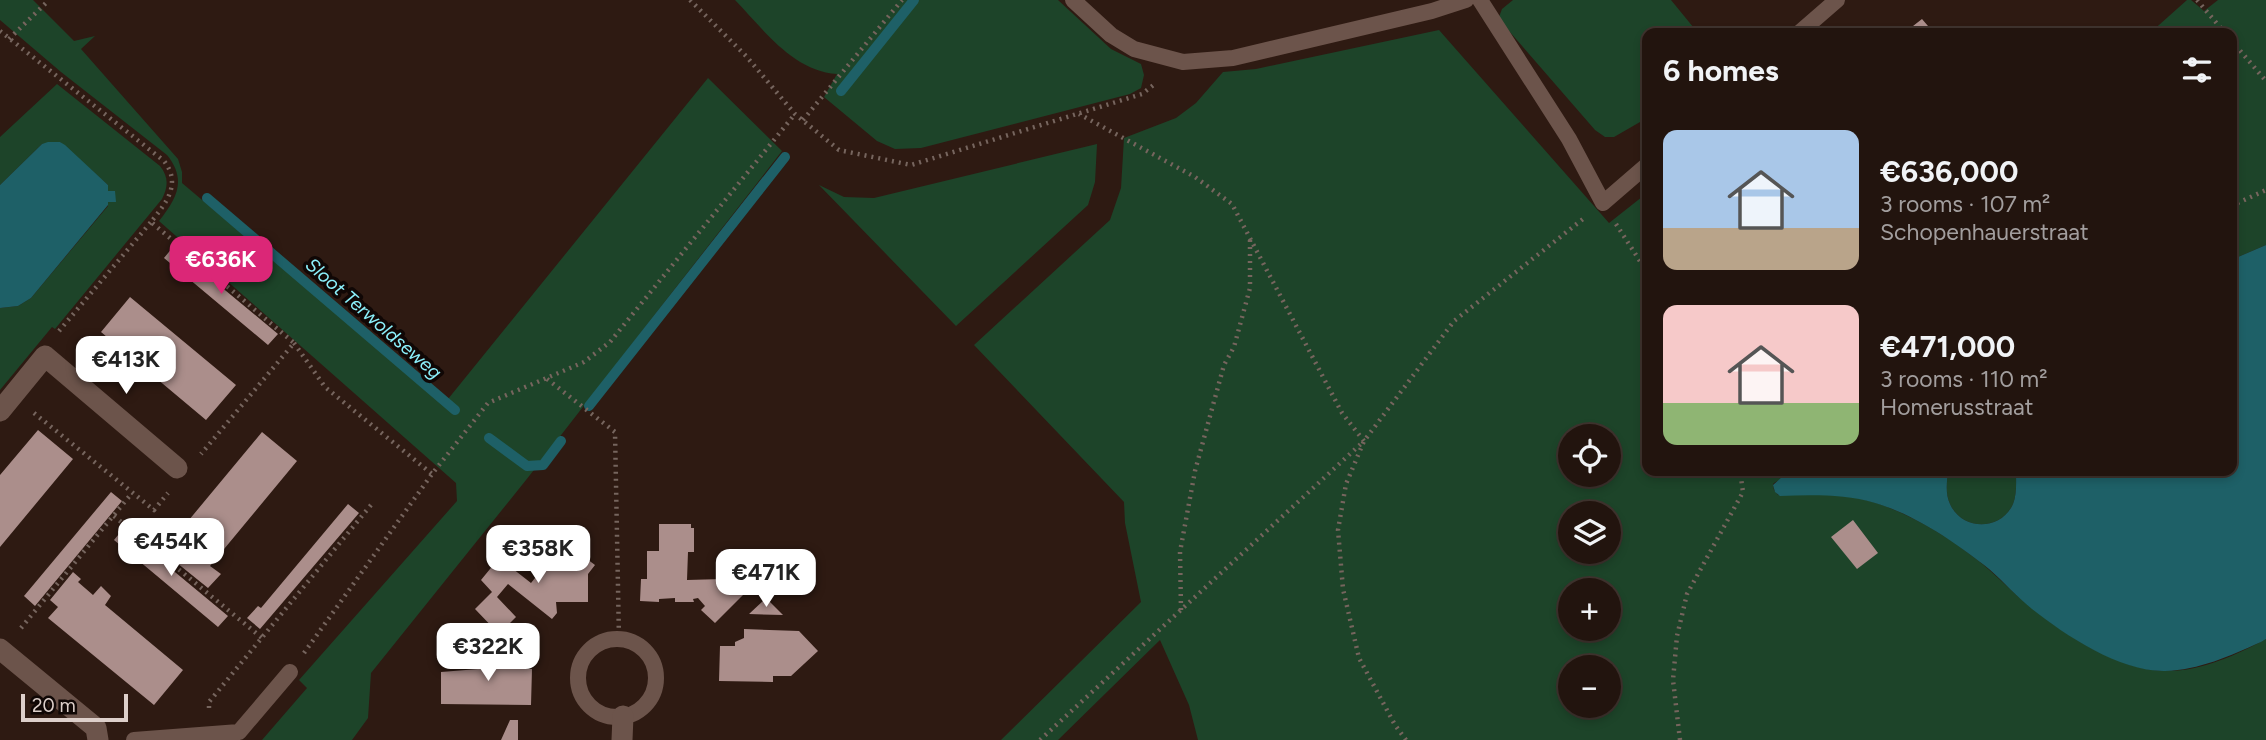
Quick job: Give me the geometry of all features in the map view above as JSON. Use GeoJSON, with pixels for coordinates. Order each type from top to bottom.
{"type":"FeatureCollection","features":[{"type":"Feature","properties":{"kind":"street"},"geometry":{"type":"LineString","coordinates":[[6,404],[46,356],[185,466]]}},
{"type":"Feature","properties":{"kind":"street"},"geometry":{"type":"LineString","coordinates":[[1,650],[96,728],[98,740]]}},
{"type":"Feature","properties":{"kind":"street"},"geometry":{"type":"LineString","coordinates":[[622,740],[623,716]]}},
{"type":"Feature","properties":{"kind":"lane"},"geometry":{"type":"LineString","coordinates":[[1073,0],[1111,35],[1134,49],[1183,62],[1233,58],[1433,11],[1466,0]]}},
{"type":"Feature","properties":{"kind":"lane"},"geometry":{"type":"LineString","coordinates":[[1480,0],[1569,139],[1603,203],[1642,169]]}},
{"type":"Feature","properties":{"kind":"lane"},"geometry":{"type":"LineString","coordinates":[[1805,28],[1837,0]]}},
{"type":"Feature","properties":{"kind":"lane"},"geometry":{"type":"LineString","coordinates":[[607,640],[628,640],[645,651],[652,660],[655,672],[653,694],[645,705],[635,713],[623,716],[608,716],[595,710],[584,700],[579,686],[578,671],[584,657],[593,646],[607,640]]}},
{"type":"Feature","properties":{"kind":"lane"},"geometry":{"type":"LineString","coordinates":[[134,740],[239,732],[290,672]]}},
{"type":"Feature","properties":{"kind":"path"},"geometry":{"type":"LineString","coordinates":[[9,39],[49,0]]}},
{"type":"Feature","properties":{"kind":"path"},"geometry":{"type":"LineString","coordinates":[[690,0],[746,56],[795,114],[839,150],[911,165],[1142,94],[1183,62]]}},
{"type":"Feature","properties":{"kind":"path"},"geometry":{"type":"LineString","coordinates":[[803,120],[902,0]]}},
{"type":"Feature","properties":{"kind":"path"},"geometry":{"type":"LineString","coordinates":[[2197,0],[2221,28]]}},
{"type":"Feature","properties":{"kind":"path"},"geometry":{"type":"LineString","coordinates":[[0,31],[167,166],[172,178],[171,195],[55,336],[46,356]]}},
{"type":"Feature","properties":{"kind":"path"},"geometry":{"type":"LineString","coordinates":[[2237,47],[2266,80]]}},
{"type":"Feature","properties":{"kind":"path"},"geometry":{"type":"LineString","coordinates":[[290,672],[432,474],[488,404],[584,362],[610,342],[795,114]]}},
{"type":"Feature","properties":{"kind":"path"},"geometry":{"type":"LineString","coordinates":[[1079,114],[1195,177],[1232,204],[1342,413],[1364,441]]}},
{"type":"Feature","properties":{"kind":"path"},"geometry":{"type":"LineString","coordinates":[[2237,203],[2266,190]]}},
{"type":"Feature","properties":{"kind":"path"},"geometry":{"type":"LineString","coordinates":[[1040,740],[1364,441],[1454,321],[1603,203],[1642,264]]}},
{"type":"Feature","properties":{"kind":"path"},"geometry":{"type":"LineString","coordinates":[[151,222],[294,343],[325,387],[432,474]]}},
{"type":"Feature","properties":{"kind":"path"},"geometry":{"type":"LineString","coordinates":[[1181,610],[1180,552],[1195,471],[1224,365],[1234,347],[1250,288],[1250,237]]}},
{"type":"Feature","properties":{"kind":"path"},"geometry":{"type":"LineString","coordinates":[[185,466],[294,343]]}},
{"type":"Feature","properties":{"kind":"path"},"geometry":{"type":"LineString","coordinates":[[546,379],[615,432],[619,639]]}},
{"type":"Feature","properties":{"kind":"path"},"geometry":{"type":"LineString","coordinates":[[6,404],[154,510],[169,492]]}},
{"type":"Feature","properties":{"kind":"path"},"geometry":{"type":"LineString","coordinates":[[1364,441],[1346,484],[1338,530],[1343,589],[1359,658],[1406,740]]}},
{"type":"Feature","properties":{"kind":"path"},"geometry":{"type":"LineString","coordinates":[[1680,740],[1673,680],[1677,636],[1687,594],[1743,492],[1741,476]]}},
{"type":"Feature","properties":{"kind":"path"},"geometry":{"type":"LineString","coordinates":[[1,650],[132,493]]}},
{"type":"Feature","properties":{"kind":"path"},"geometry":{"type":"LineString","coordinates":[[209,734],[209,702],[371,505]]}},
{"type":"Feature","properties":{"kind":"path"},"geometry":{"type":"LineString","coordinates":[[114,516],[262,638]]}},
{"type":"Feature","properties":{"kind":"green space"},"geometry":{"type":"Polygon","coordinates":[[[0,0],[33,0],[74,41],[95,36],[81,49],[178,159],[182,183],[444,404],[708,78],[782,151],[530,475],[371,673],[368,718],[352,740],[262,740],[307,688],[299,680],[457,501],[456,483],[159,221],[175,197],[178,181],[177,173],[167,155],[0,20],[0,0]]]}},
{"type":"Feature","properties":{"kind":"green space"},"geometry":{"type":"Polygon","coordinates":[[[735,0],[1058,0],[1111,49],[1141,64],[1144,75],[1141,88],[1130,94],[921,148],[895,149],[877,141],[824,97],[837,74],[821,71],[793,57],[768,36],[735,0]]]}},
{"type":"Feature","properties":{"kind":"green space"},"geometry":{"type":"Polygon","coordinates":[[[1513,0],[1671,0],[1694,28],[1642,28],[1642,121],[1614,137],[1605,137],[1595,130],[1503,24],[1499,17],[1502,9],[1513,0]]]}},
{"type":"Feature","properties":{"kind":"green space"},"geometry":{"type":"Polygon","coordinates":[[[2187,0],[2191,0],[2204,11],[2218,0],[2266,0],[2266,245],[2237,257],[2237,28],[2156,28],[2187,0]]]}},
{"type":"Feature","properties":{"kind":"green space"},"geometry":{"type":"Polygon","coordinates":[[[1439,30],[1609,223],[1642,197],[1642,476],[1802,476],[1779,480],[1773,484],[1774,490],[1778,495],[1829,495],[1879,504],[1942,535],[2061,630],[2094,650],[2130,665],[2165,671],[2191,669],[2230,656],[2266,639],[2266,740],[1198,740],[1189,705],[1160,640],[1058,740],[1001,740],[1141,602],[1125,523],[1124,502],[974,345],[1110,220],[1121,188],[1124,138],[1176,118],[1196,103],[1223,72],[1256,69],[1439,30]]]}},
{"type":"Feature","properties":{"kind":"green space"},"geometry":{"type":"Polygon","coordinates":[[[57,84],[160,166],[165,174],[166,186],[162,199],[55,329],[52,327],[0,390],[0,308],[18,306],[31,298],[108,206],[108,202],[115,202],[108,191],[108,185],[60,142],[42,144],[0,185],[0,137],[57,84]]]}},
{"type":"Feature","properties":{"kind":"green space"},"geometry":{"type":"Polygon","coordinates":[[[1097,144],[1095,182],[1088,205],[956,326],[819,185],[844,197],[874,198],[1097,144]]]}},
{"type":"Feature","properties":{"kind":"green space"},"geometry":{"type":"Polygon","coordinates":[[[1948,476],[2016,476],[2013,504],[2007,513],[1991,523],[1972,523],[1963,519],[1950,504],[1948,476]]]}},
{"type":"Feature","properties":{"kind":"water"},"geometry":{"type":"Polygon","coordinates":[[[48,142],[65,145],[108,185],[108,191],[115,191],[116,202],[108,202],[31,298],[18,306],[0,308],[0,185],[42,144],[48,142]]]}},
{"type":"Feature","properties":{"kind":"water"},"geometry":{"type":"Polygon","coordinates":[[[2266,245],[2266,639],[2261,642],[2190,668],[2165,671],[2130,666],[2077,641],[2026,604],[1977,559],[1905,514],[1852,498],[1780,496],[1775,492],[1773,485],[1786,476],[1948,476],[1948,500],[1956,513],[1972,523],[1982,524],[1991,523],[2007,513],[2015,496],[2016,476],[2237,476],[2237,257],[2266,245]]]}},
{"type":"Feature","properties":{"kind":"building"},"geometry":{"type":"Polygon","coordinates":[[[1922,19],[1930,28],[1910,28],[1922,19]]]}},
{"type":"Feature","properties":{"kind":"building"},"geometry":{"type":"Polygon","coordinates":[[[173,247],[278,334],[268,345],[164,258],[173,247]]]}},
{"type":"Feature","properties":{"kind":"building"},"geometry":{"type":"Polygon","coordinates":[[[130,297],[236,385],[206,420],[101,332],[130,297]]]}},
{"type":"Feature","properties":{"kind":"building"},"geometry":{"type":"Polygon","coordinates":[[[38,430],[73,459],[0,547],[0,475],[38,430]]]}},
{"type":"Feature","properties":{"kind":"building"},"geometry":{"type":"Polygon","coordinates":[[[262,432],[297,461],[210,566],[221,574],[208,588],[177,563],[188,550],[174,538],[262,432]]]}},
{"type":"Feature","properties":{"kind":"building"},"geometry":{"type":"Polygon","coordinates":[[[111,492],[122,501],[35,606],[24,596],[111,492]]]}},
{"type":"Feature","properties":{"kind":"building"},"geometry":{"type":"Polygon","coordinates":[[[348,504],[359,513],[260,629],[247,618],[258,606],[261,608],[348,504]]]}},
{"type":"Feature","properties":{"kind":"building"},"geometry":{"type":"Polygon","coordinates":[[[1853,520],[1878,553],[1857,569],[1831,537],[1853,520]]]}},
{"type":"Feature","properties":{"kind":"building"},"geometry":{"type":"Polygon","coordinates":[[[659,524],[691,524],[691,528],[694,528],[694,552],[688,552],[687,580],[723,579],[727,584],[752,560],[765,573],[715,623],[701,610],[705,606],[698,598],[693,599],[694,602],[675,602],[675,598],[659,599],[659,602],[640,601],[641,579],[647,579],[647,551],[659,551],[659,524]]]}},
{"type":"Feature","properties":{"kind":"building"},"geometry":{"type":"Polygon","coordinates":[[[123,529],[228,616],[218,627],[114,540],[123,529]]]}},
{"type":"Feature","properties":{"kind":"building"},"geometry":{"type":"Polygon","coordinates":[[[565,540],[579,552],[587,552],[587,559],[595,565],[588,574],[588,602],[556,602],[557,613],[552,619],[508,584],[497,597],[516,617],[499,634],[475,609],[492,592],[481,580],[499,558],[531,583],[543,568],[543,552],[556,552],[565,540]]]}},
{"type":"Feature","properties":{"kind":"building"},"geometry":{"type":"Polygon","coordinates":[[[73,572],[81,579],[78,582],[93,595],[101,586],[111,596],[105,605],[183,670],[154,705],[48,618],[58,607],[50,600],[73,572]]]}},
{"type":"Feature","properties":{"kind":"building"},"geometry":{"type":"Polygon","coordinates":[[[766,598],[783,615],[749,614],[766,598]]]}},
{"type":"Feature","properties":{"kind":"building"},"geometry":{"type":"Polygon","coordinates":[[[744,629],[799,631],[818,651],[791,676],[773,676],[773,682],[719,681],[720,646],[735,646],[735,642],[744,638],[744,629]]]}},
{"type":"Feature","properties":{"kind":"building"},"geometry":{"type":"Polygon","coordinates":[[[478,650],[497,650],[517,669],[532,669],[531,705],[441,704],[441,672],[478,669],[478,650]]]}},
{"type":"Feature","properties":{"kind":"building"},"geometry":{"type":"Polygon","coordinates":[[[510,720],[518,720],[518,740],[501,740],[510,720]]]}},
{"type":"Feature","properties":{"kind":"waterway","name":"Sloot Terwoldseweg"},"geometry":{"type":"LineString","coordinates":[[841,91],[914,0]]}},
{"type":"Feature","properties":{"kind":"waterway","name":"Sloot Terwoldseweg"},"geometry":{"type":"LineString","coordinates":[[589,406],[785,157]]}},
{"type":"Feature","properties":{"kind":"waterway","name":"Sloot Terwoldseweg"},"geometry":{"type":"LineString","coordinates":[[207,198],[455,410]]}},
{"type":"Feature","properties":{"kind":"waterway","name":"Sloot Terwoldseweg"},"geometry":{"type":"LineString","coordinates":[[489,438],[527,466],[543,465],[561,441]]}}]}
